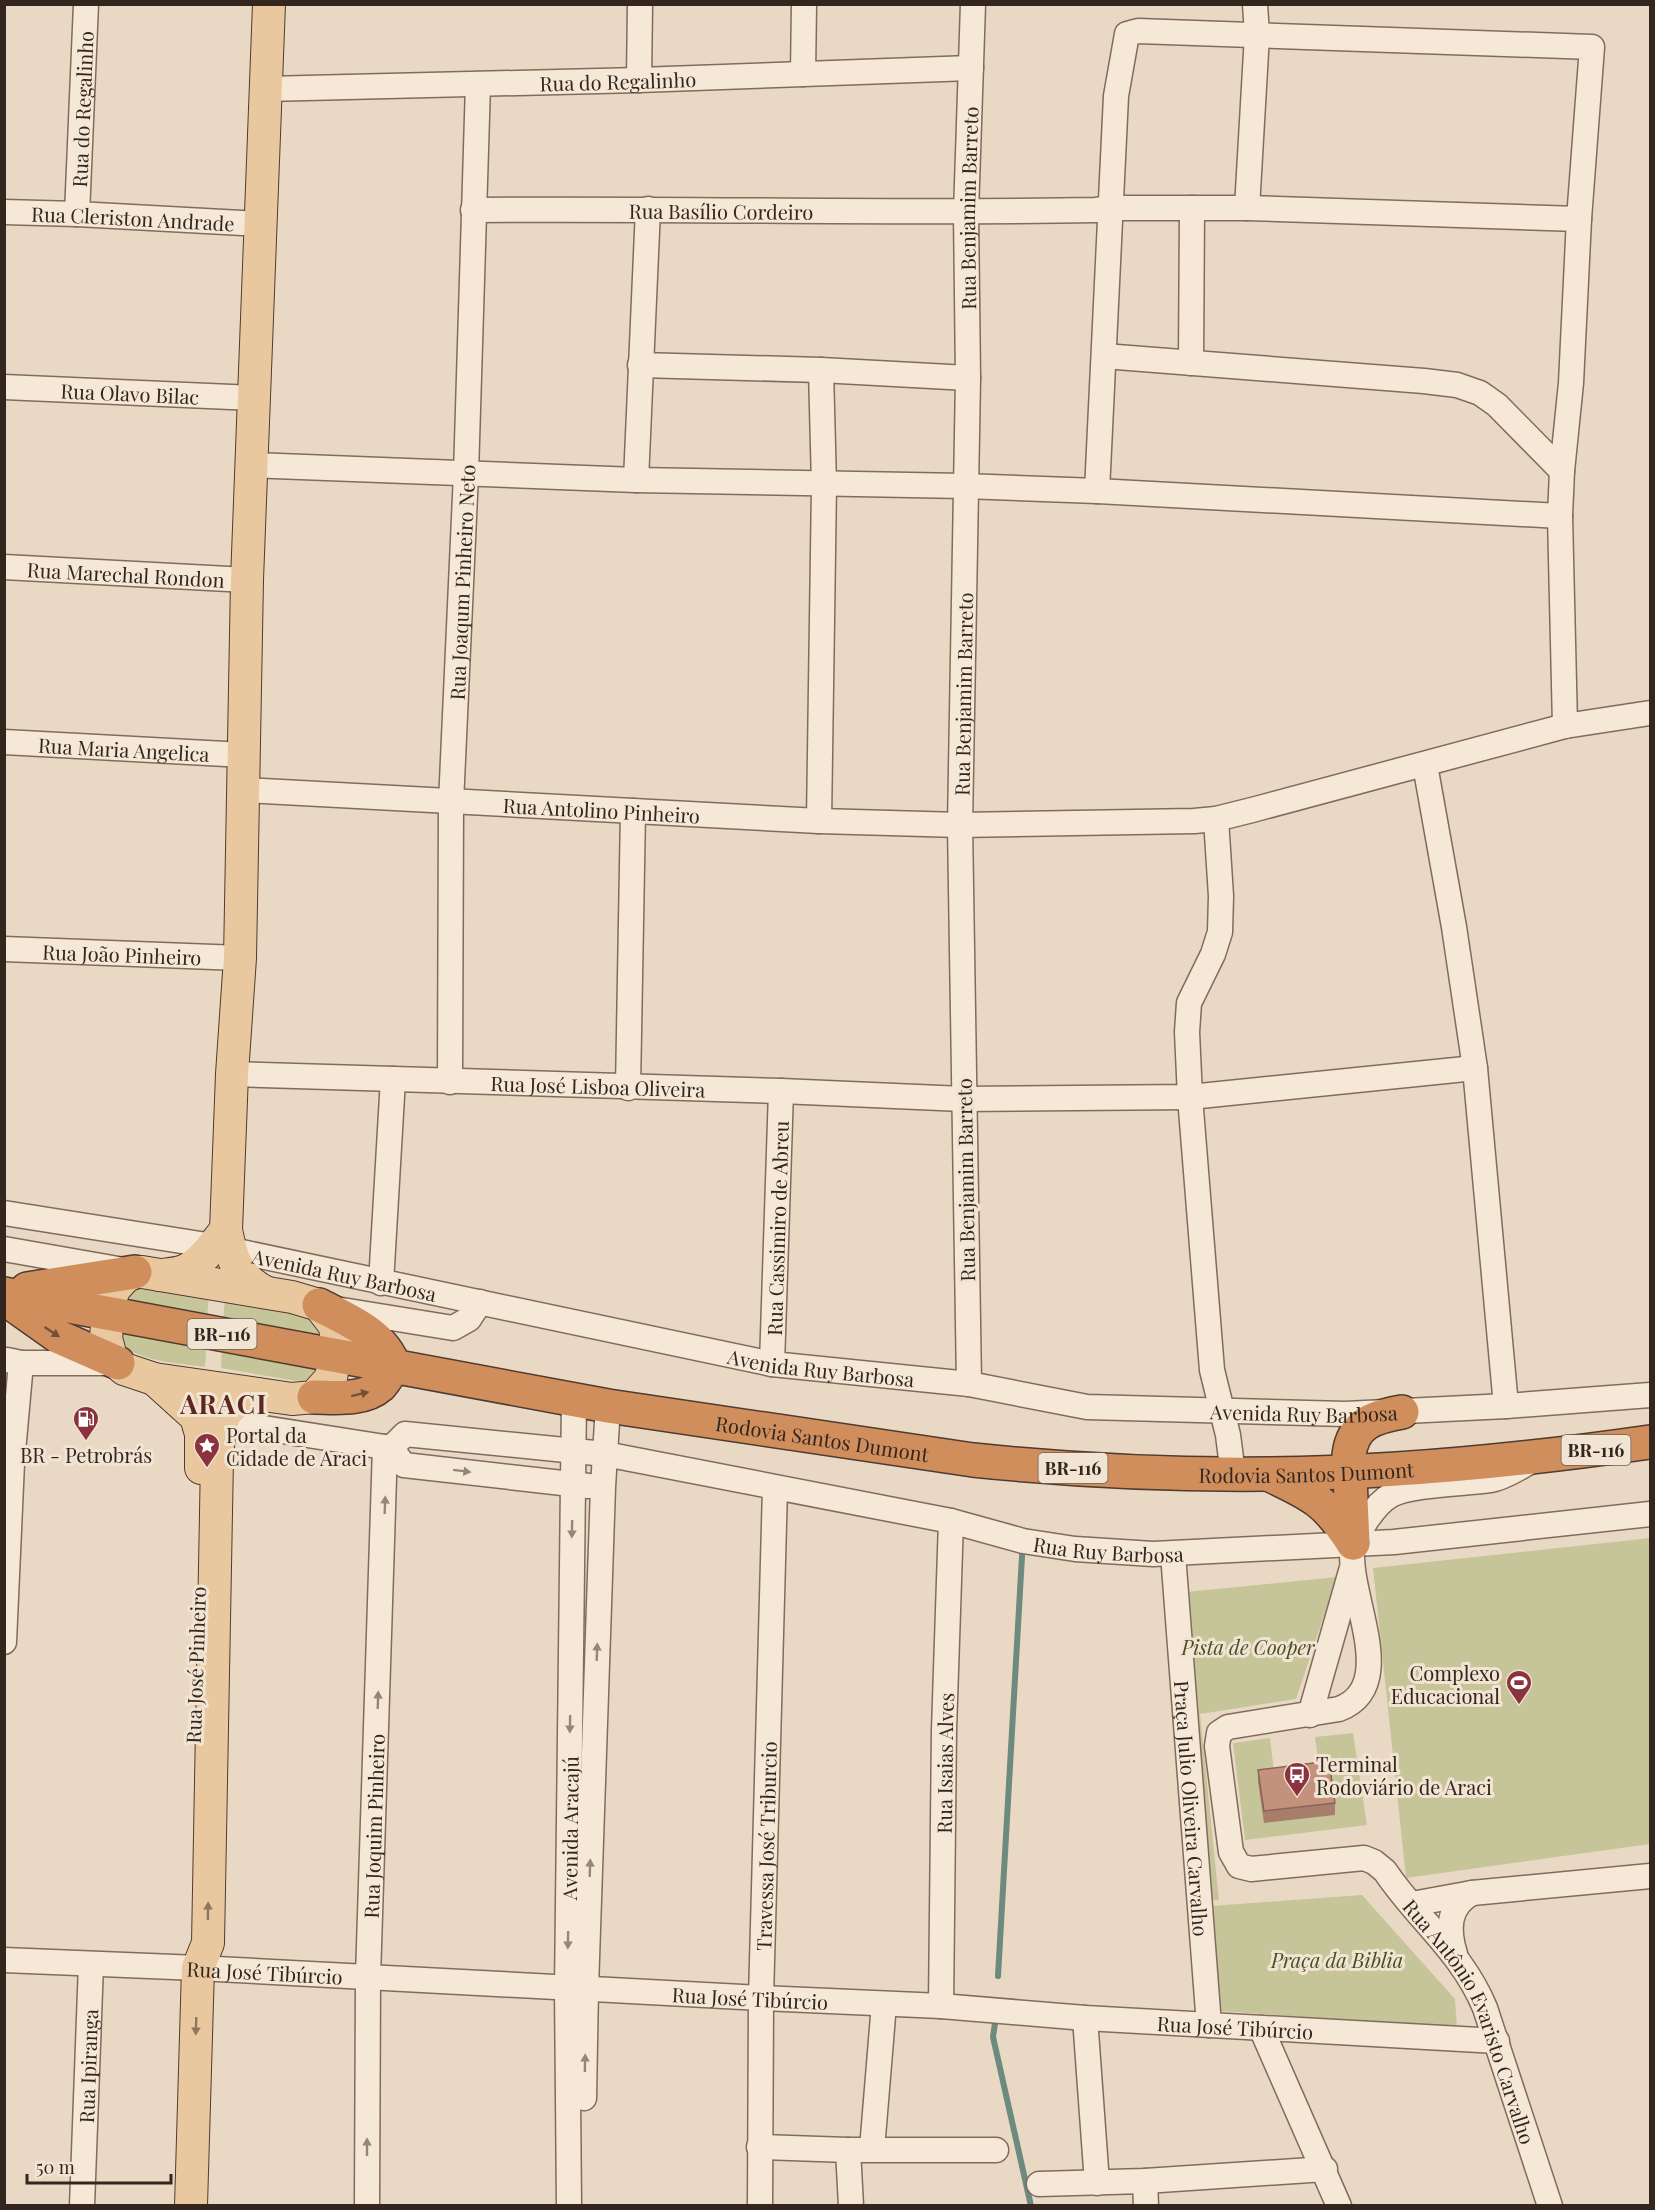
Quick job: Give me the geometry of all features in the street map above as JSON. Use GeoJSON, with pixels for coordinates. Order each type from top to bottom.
{"type":"FeatureCollection","features":[{"type":"Feature","properties":{"kind":"highway"},"geometry":{"type":"LineString","coordinates":[[4,1294],[147,1274]]}},
{"type":"Feature","properties":{"kind":"highway"},"geometry":{"type":"LineString","coordinates":[[4,1294],[59,1337],[118,1363]]}},
{"type":"Feature","properties":{"kind":"highway","name":"Rodovia Santos Dumont"},"geometry":{"type":"LineString","coordinates":[[4,1294],[608,1406],[973,1460],[1074,1468],[1269,1474],[1351,1471],[1541,1457],[1650,1442]]}},
{"type":"Feature","properties":{"kind":"highway"},"geometry":{"type":"LineString","coordinates":[[314,1397],[351,1397],[368,1393],[380,1386],[394,1366],[390,1355],[368,1332],[320,1305]]}},
{"type":"Feature","properties":{"kind":"highway"},"geometry":{"type":"LineString","coordinates":[[1353,1555],[1349,1455],[1355,1433],[1377,1417],[1402,1412]]}},
{"type":"Feature","properties":{"kind":"highway"},"geometry":{"type":"LineString","coordinates":[[1269,1474],[1309,1494],[1336,1517],[1353,1555]]}},
{"type":"Feature","properties":{"kind":"main road"},"geometry":{"type":"LineString","coordinates":[[265,1292],[251,1285],[241,1274],[223,1242],[240,958],[247,580],[268,4]]}},
{"type":"Feature","properties":{"kind":"main road"},"geometry":{"type":"LineString","coordinates":[[147,1274],[265,1292],[320,1305],[335,1326],[337,1344],[331,1378],[314,1397],[292,1399],[154,1379],[124,1369],[111,1357],[106,1338],[109,1301],[115,1288],[125,1277],[147,1274],[183,1271],[223,1242]]}},
{"type":"Feature","properties":{"kind":"main road"},"geometry":{"type":"LineString","coordinates":[[154,1379],[209,1420],[241,1399],[257,1394]]}},
{"type":"Feature","properties":{"kind":"main road","name":"Rua José Pinheiro"},"geometry":{"type":"LineString","coordinates":[[191,2205],[198,1968],[187,1938],[201,1434],[209,1420]]}},
{"type":"Feature","properties":{"kind":"street","name":"Rua do Regalinho"},"geometry":{"type":"LineString","coordinates":[[77,214],[86,4]]}},
{"type":"Feature","properties":{"kind":"street"},"geometry":{"type":"LineString","coordinates":[[639,4],[639,80]]}},
{"type":"Feature","properties":{"kind":"street"},"geometry":{"type":"LineString","coordinates":[[803,74],[804,4]]}},
{"type":"Feature","properties":{"kind":"street","name":"Rua Benjamim Barreto"},"geometry":{"type":"LineString","coordinates":[[969,1384],[960,825],[964,486],[968,378],[966,213],[973,4]]}},
{"type":"Feature","properties":{"kind":"street"},"geometry":{"type":"LineString","coordinates":[[1247,208],[1257,35],[1255,4]]}},
{"type":"Feature","properties":{"kind":"street"},"geometry":{"type":"LineString","coordinates":[[1097,492],[1116,96],[1127,34],[1138,31],[1592,48],[1579,219],[1571,383],[1560,516],[1565,726]]}},
{"type":"Feature","properties":{"kind":"street","name":"Rua do Regalinho"},"geometry":{"type":"LineString","coordinates":[[266,89],[639,80],[971,68]]}},
{"type":"Feature","properties":{"kind":"street","name":"Rua Joaqum Pinheiro Neto"},"geometry":{"type":"LineString","coordinates":[[450,1082],[452,802],[466,474],[478,84]]}},
{"type":"Feature","properties":{"kind":"street"},"geometry":{"type":"LineString","coordinates":[[636,480],[648,208]]}},
{"type":"Feature","properties":{"kind":"street","name":"Rua Basílio Cordeiro"},"geometry":{"type":"LineString","coordinates":[[473,210],[648,208],[966,213],[1111,208],[1247,208],[1579,219]]}},
{"type":"Feature","properties":{"kind":"street"},"geometry":{"type":"LineString","coordinates":[[1191,363],[1192,208]]}},
{"type":"Feature","properties":{"kind":"street","name":"Rua Cleriston Andrade"},"geometry":{"type":"LineString","coordinates":[[4,212],[260,224]]}},
{"type":"Feature","properties":{"kind":"street"},"geometry":{"type":"LineString","coordinates":[[1104,356],[1424,381],[1471,388],[1497,405],[1562,471]]}},
{"type":"Feature","properties":{"kind":"street"},"geometry":{"type":"LineString","coordinates":[[640,365],[821,370],[968,378]]}},
{"type":"Feature","properties":{"kind":"street"},"geometry":{"type":"LineString","coordinates":[[819,821],[824,485],[821,370]]}},
{"type":"Feature","properties":{"kind":"street","name":"Rua Olavo Bilac"},"geometry":{"type":"LineString","coordinates":[[4,387],[254,398]]}},
{"type":"Feature","properties":{"kind":"street"},"geometry":{"type":"LineString","coordinates":[[251,465],[636,480],[964,486],[1560,516]]}},
{"type":"Feature","properties":{"kind":"street","name":"Rua Marechal Rondon"},"geometry":{"type":"LineString","coordinates":[[4,567],[247,580]]}},
{"type":"Feature","properties":{"kind":"street","name":"Rua Antolino Pinheiro"},"geometry":{"type":"LineString","coordinates":[[244,790],[819,821],[960,825],[1152,823],[1216,819],[1565,726],[1650,713]]}},
{"type":"Feature","properties":{"kind":"street","name":"Rua Maria Angelica"},"geometry":{"type":"LineString","coordinates":[[4,742],[244,755]]}},
{"type":"Feature","properties":{"kind":"street"},"geometry":{"type":"LineString","coordinates":[[1425,765],[1454,927],[1475,1068],[1506,1406]]}},
{"type":"Feature","properties":{"kind":"street"},"geometry":{"type":"LineString","coordinates":[[628,1088],[633,811]]}},
{"type":"Feature","properties":{"kind":"street"},"geometry":{"type":"LineString","coordinates":[[1216,819],[1221,924],[1213,954],[1189,1003],[1187,1016],[1190,1097],[1212,1370],[1228,1435],[1233,1474]]}},
{"type":"Feature","properties":{"kind":"street","name":"Rua João Pinheiro"},"geometry":{"type":"LineString","coordinates":[[4,949],[240,958]]}},
{"type":"Feature","properties":{"kind":"street","name":"Rua José Lisboa Oliveira"},"geometry":{"type":"LineString","coordinates":[[232,1074],[963,1099],[1190,1097],[1475,1068]]}},
{"type":"Feature","properties":{"kind":"street"},"geometry":{"type":"LineString","coordinates":[[381,1282],[393,1078]]}},
{"type":"Feature","properties":{"kind":"street","name":"Rua Cassimiro de Abreu"},"geometry":{"type":"LineString","coordinates":[[772,1364],[781,1091]]}},
{"type":"Feature","properties":{"kind":"street","name":"Avenida Ruy Barbosa"},"geometry":{"type":"LineString","coordinates":[[4,1213],[223,1242],[381,1282],[772,1364],[969,1384],[1087,1407],[1345,1414],[1506,1406],[1650,1395]]}},
{"type":"Feature","properties":{"kind":"street"},"geometry":{"type":"LineString","coordinates":[[4,1249],[147,1274]]}},
{"type":"Feature","properties":{"kind":"street"},"geometry":{"type":"LineString","coordinates":[[320,1305],[453,1328],[469,1319],[480,1302]]}},
{"type":"Feature","properties":{"kind":"street"},"geometry":{"type":"LineString","coordinates":[[4,1642],[12,1463],[13,1361],[118,1363]]}},
{"type":"Feature","properties":{"kind":"street","name":"Avenida Aracajú"},"geometry":{"type":"LineString","coordinates":[[574,1400],[572,1484],[576,1988],[583,2205]]}},
{"type":"Feature","properties":{"kind":"street","name":"Avenida Aracajú"},"geometry":{"type":"LineString","coordinates":[[569,2205],[576,1988],[608,1406]]}},
{"type":"Feature","properties":{"kind":"street"},"geometry":{"type":"LineString","coordinates":[[209,1420],[388,1448],[404,1465],[603,1487]]}},
{"type":"Feature","properties":{"kind":"street","name":"Rua Ruy Barbosa"},"geometry":{"type":"LineString","coordinates":[[388,1448],[405,1434],[605,1454],[951,1521],[1023,1541],[1075,1549],[1173,1554],[1353,1555],[1394,1542],[1650,1514]]}},
{"type":"Feature","properties":{"kind":"street","name":"Rua Joquim Pinheiro"},"geometry":{"type":"LineString","coordinates":[[367,2205],[368,1977],[388,1448]]}},
{"type":"Feature","properties":{"kind":"street"},"geometry":{"type":"LineString","coordinates":[[1310,1715],[1353,1555],[1371,1513],[1391,1495],[1416,1489],[1494,1479],[1541,1457]]}},
{"type":"Feature","properties":{"kind":"street","name":"Travessa José Triburcio"},"geometry":{"type":"LineString","coordinates":[[760,2205],[761,1998],[775,1488]]}},
{"type":"Feature","properties":{"kind":"street","name":"Rua Isaias Alves"},"geometry":{"type":"LineString","coordinates":[[941,2006],[944,1730],[951,1521]]}},
{"type":"Feature","properties":{"kind":"street","name":"Praça Julio Oliveira Carvalho"},"geometry":{"type":"LineString","coordinates":[[1173,1554],[1209,2025]]}},
{"type":"Feature","properties":{"kind":"street","name":"Praça Julio Oliveira Carvalho"},"geometry":{"type":"LineString","coordinates":[[1353,1555],[1369,1649],[1367,1679],[1357,1697],[1349,1705],[1310,1715],[1228,1727],[1219,1733],[1217,1746],[1231,1852],[1239,1866],[1251,1869],[1364,1858]]}},
{"type":"Feature","properties":{"kind":"street","name":"Rua Antônio Evaristo Carvalho"},"geometry":{"type":"LineString","coordinates":[[1364,1858],[1385,1870],[1456,1955],[1477,1988],[1497,2041],[1550,2205]]}},
{"type":"Feature","properties":{"kind":"street"},"geometry":{"type":"LineString","coordinates":[[1412,1904],[1472,1893],[1650,1876]]}},
{"type":"Feature","properties":{"kind":"street"},"geometry":{"type":"LineString","coordinates":[[1456,1955],[1451,1939],[1452,1915],[1461,1901],[1472,1893]]}},
{"type":"Feature","properties":{"kind":"street","name":"Rua José Tibúrcio"},"geometry":{"type":"LineString","coordinates":[[4,1960],[941,2006],[1085,2018],[1497,2041]]}},
{"type":"Feature","properties":{"kind":"street","name":"Rua Ipiranga"},"geometry":{"type":"LineString","coordinates":[[82,2205],[91,1964]]}},
{"type":"Feature","properties":{"kind":"street"},"geometry":{"type":"LineString","coordinates":[[872,2149],[884,2004]]}},
{"type":"Feature","properties":{"kind":"street"},"geometry":{"type":"LineString","coordinates":[[1085,2018],[1097,2183]]}},
{"type":"Feature","properties":{"kind":"street"},"geometry":{"type":"LineString","coordinates":[[1261,2028],[1339,2205]]}},
{"type":"Feature","properties":{"kind":"street"},"geometry":{"type":"LineString","coordinates":[[759,2147],[848,2150],[996,2150]]}},
{"type":"Feature","properties":{"kind":"street"},"geometry":{"type":"LineString","coordinates":[[848,2150],[851,2205]]}},
{"type":"Feature","properties":{"kind":"street"},"geometry":{"type":"LineString","coordinates":[[1039,2184],[1145,2181],[1324,2169]]}},
{"type":"Feature","properties":{"kind":"street"},"geometry":{"type":"LineString","coordinates":[[1145,2181],[1146,2205]]}},
{"type":"Feature","properties":{"kind":"green space"},"geometry":{"type":"Polygon","coordinates":[[[133,1286],[209,1295],[207,1318],[117,1305],[133,1286]]]}},
{"type":"Feature","properties":{"kind":"green space"},"geometry":{"type":"Polygon","coordinates":[[[225,1297],[312,1317],[326,1344],[223,1322],[225,1297]]]}},
{"type":"Feature","properties":{"kind":"green space"},"geometry":{"type":"Polygon","coordinates":[[[117,1325],[207,1340],[205,1367],[161,1361],[130,1351],[121,1345],[117,1325]]]}},
{"type":"Feature","properties":{"kind":"green space"},"geometry":{"type":"Polygon","coordinates":[[[222,1346],[323,1363],[308,1383],[221,1368],[222,1346]]]}},
{"type":"Feature","properties":{"kind":"green space","name":"Complexo Educacional"},"geometry":{"type":"Polygon","coordinates":[[[1650,1538],[1650,1844],[1406,1878],[1373,1568],[1650,1538]]]}},
{"type":"Feature","properties":{"kind":"green space","name":"Pista de Cooper"},"geometry":{"type":"Polygon","coordinates":[[[1337,1577],[1296,1699],[1200,1714],[1219,1900],[1209,1901],[1176,1593],[1337,1577]]]}},
{"type":"Feature","properties":{"kind":"green space"},"geometry":{"type":"Polygon","coordinates":[[[1353,1733],[1367,1825],[1245,1840],[1233,1743],[1270,1738],[1275,1780],[1258,1782],[1265,1823],[1320,1774],[1315,1737],[1353,1733]]]}},
{"type":"Feature","properties":{"kind":"green space","name":"Praça da Biblia"},"geometry":{"type":"Polygon","coordinates":[[[1362,1895],[1455,1999],[1457,2028],[1220,2011],[1211,1906],[1362,1895]]]}},
{"type":"Feature","properties":{"kind":"building","name":"Terminal Rodoviário de Araci"},"geometry":{"type":"Polygon","coordinates":[[[1329,1761],[1335,1803],[1264,1811],[1258,1770],[1329,1761]]]}},
{"type":"Feature","properties":{"kind":"waterway"},"geometry":{"type":"LineString","coordinates":[[998,1976],[1022,1556]]}},
{"type":"Feature","properties":{"kind":"waterway"},"geometry":{"type":"LineString","coordinates":[[995,2023],[993,2037],[1031,2206]]}},
{"type":"Feature","properties":{"kind":"place","name":"BR - Petrobrás"},"geometry":{"type":"Point","coordinates":[86,1442]}},
{"type":"Feature","properties":{"kind":"place","name":"Portal da Cidade de Araci"},"geometry":{"type":"Point","coordinates":[207,1469]}},
{"type":"Feature","properties":{"kind":"place","name":"Complexo Educacional"},"geometry":{"type":"Point","coordinates":[1519,1706]}},
{"type":"Feature","properties":{"kind":"place","name":"Terminal Rodoviário de Araci"},"geometry":{"type":"Point","coordinates":[1297,1798]}},
{"type":"Feature","properties":{"kind":"district","name":"ARACI"},"geometry":{"type":"Point","coordinates":[224,1403]}}]}
